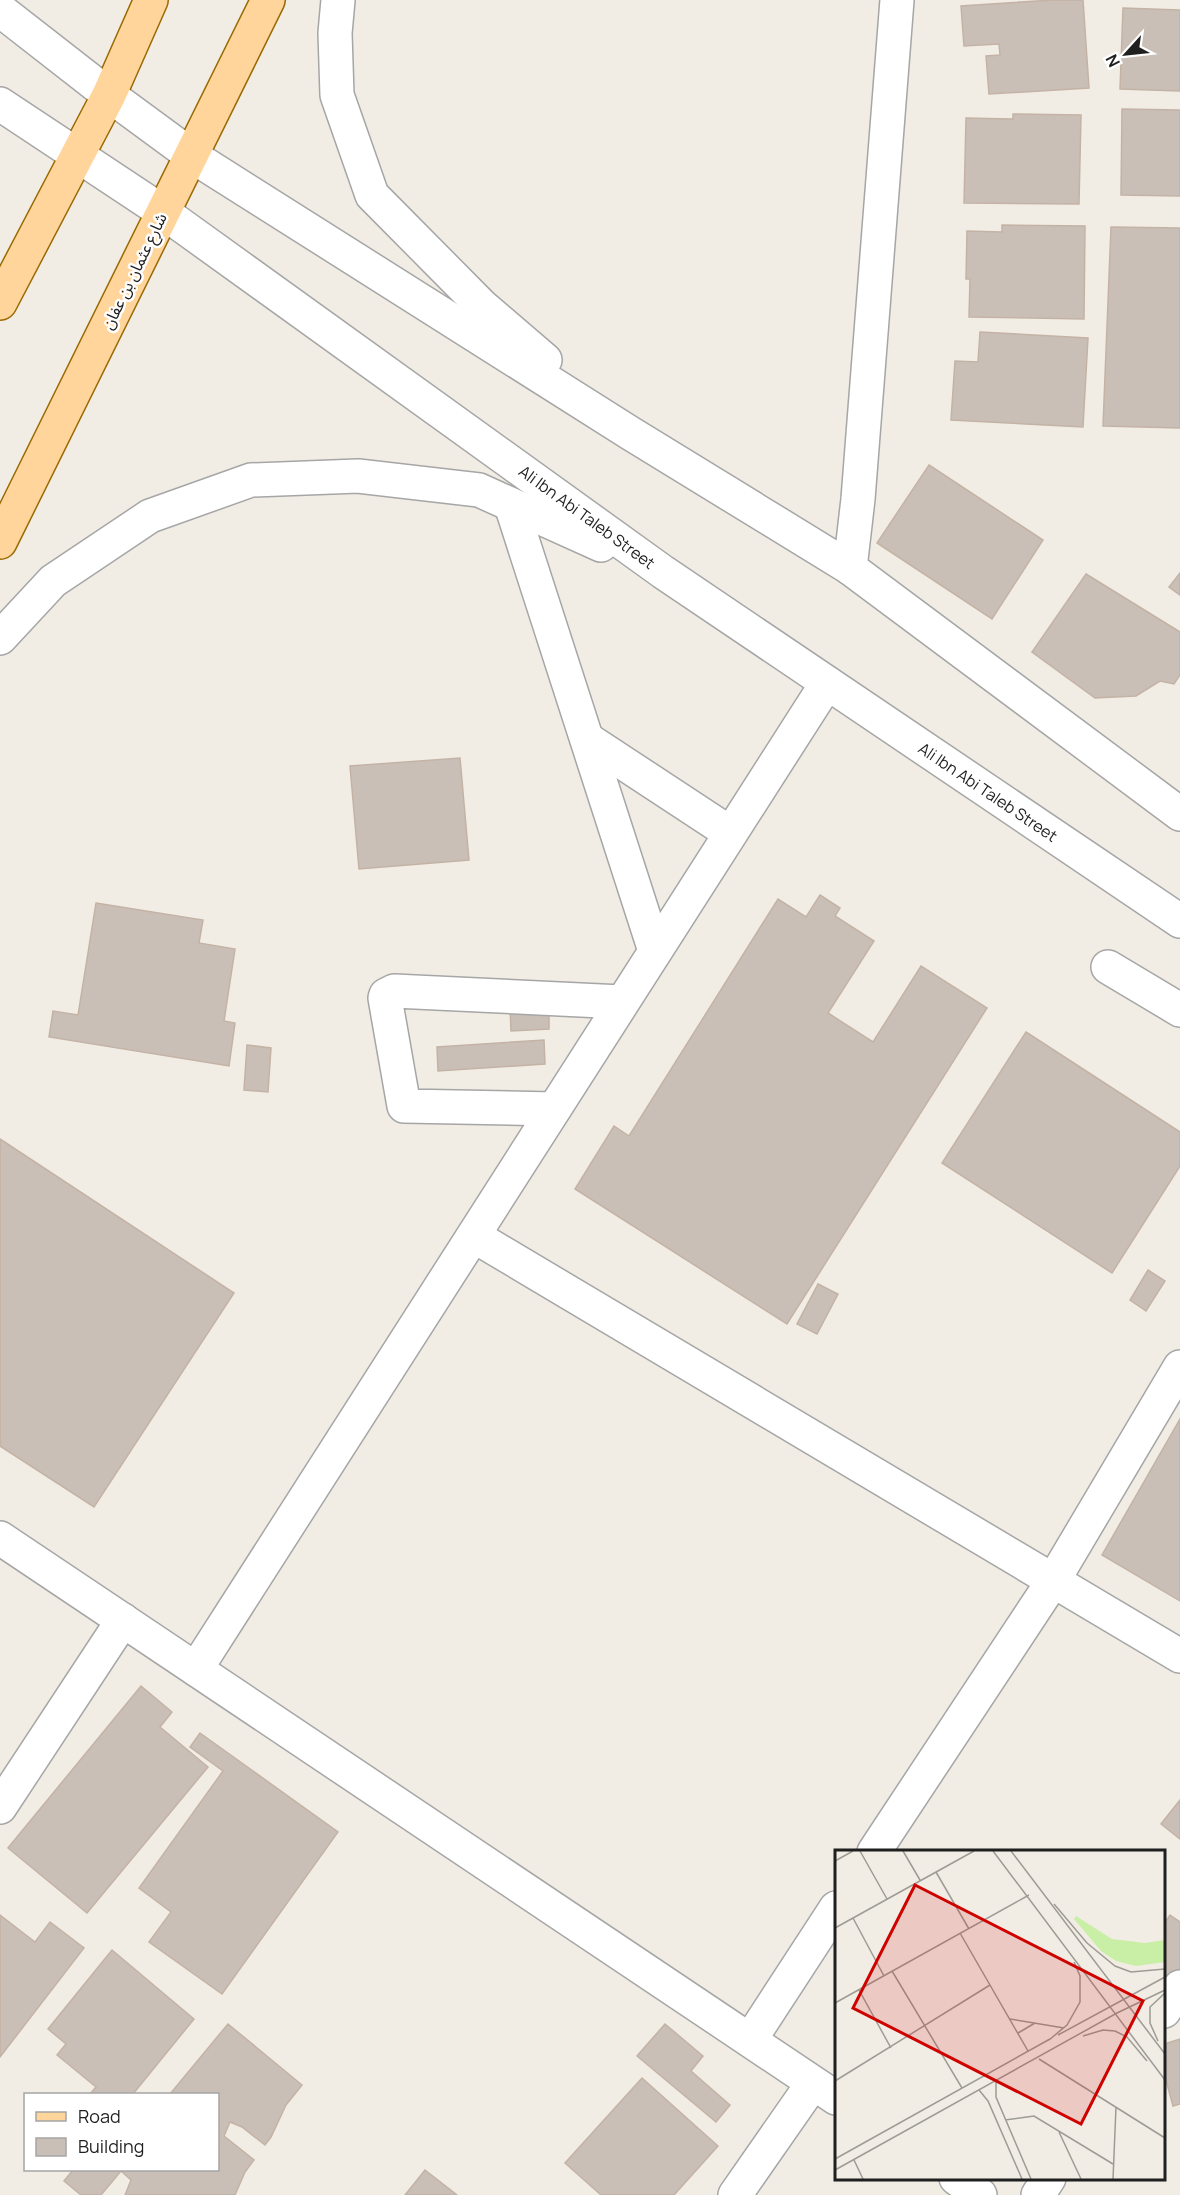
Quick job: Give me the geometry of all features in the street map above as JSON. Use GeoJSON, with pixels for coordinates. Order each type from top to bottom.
{"type":"FeatureCollection","features":[{"type":"Feature","properties":{"kind":"main road"},"geometry":{"type":"LineString","coordinates":[[0,303],[109,95],[151,0]]}},
{"type":"Feature","properties":{"kind":"main road","name":"شارع عثمان بن عفان"},"geometry":{"type":"LineString","coordinates":[[0,542],[268,0]]}},
{"type":"Feature","properties":{"kind":"street"},"geometry":{"type":"LineString","coordinates":[[338,0],[334,33],[337,95],[372,195],[482,306],[630,433]]}},
{"type":"Feature","properties":{"kind":"street"},"geometry":{"type":"LineString","coordinates":[[850,568],[858,499],[897,0]]}},
{"type":"Feature","properties":{"kind":"street"},"geometry":{"type":"LineString","coordinates":[[0,10],[192,156],[630,433],[850,568],[1180,814]]}},
{"type":"Feature","properties":{"kind":"street","name":"Ali Ibn Abi Taleb Street"},"geometry":{"type":"LineString","coordinates":[[0,104],[163,212],[663,572],[1180,921]]}},
{"type":"Feature","properties":{"kind":"street"},"geometry":{"type":"LineString","coordinates":[[0,638],[53,581],[150,516],[251,480],[357,476],[479,490],[663,572]]}},
{"type":"Feature","properties":{"kind":"street"},"geometry":{"type":"LineString","coordinates":[[511,505],[655,951]]}},
{"type":"Feature","properties":{"kind":"street"},"geometry":{"type":"LineString","coordinates":[[196,1669],[827,683]]}},
{"type":"Feature","properties":{"kind":"street"},"geometry":{"type":"LineString","coordinates":[[587,739],[730,833]]}},
{"type":"Feature","properties":{"kind":"street"},"geometry":{"type":"LineString","coordinates":[[1108,967],[1180,1010]]}},
{"type":"Feature","properties":{"kind":"street"},"geometry":{"type":"LineString","coordinates":[[554,1109],[404,1106],[386,995],[394,991],[622,1002]]}},
{"type":"Feature","properties":{"kind":"street"},"geometry":{"type":"LineString","coordinates":[[474,1236],[1180,1656]]}},
{"type":"Feature","properties":{"kind":"street"},"geometry":{"type":"LineString","coordinates":[[875,1850],[1053,1581],[1180,1367]]}},
{"type":"Feature","properties":{"kind":"street"},"geometry":{"type":"LineString","coordinates":[[0,1538],[825,2091],[735,2195]]}},
{"type":"Feature","properties":{"kind":"street"},"geometry":{"type":"LineString","coordinates":[[0,1807],[123,1620]]}},
{"type":"Feature","properties":{"kind":"street"},"geometry":{"type":"LineString","coordinates":[[750,2040],[835,1911]]}},
{"type":"Feature","properties":{"kind":"street"},"geometry":{"type":"LineString","coordinates":[[1165,2010],[1180,1987]]}},
{"type":"Feature","properties":{"kind":"street"},"geometry":{"type":"LineString","coordinates":[[959,2180],[980,2195]]}},
{"type":"Feature","properties":{"kind":"street"},"geometry":{"type":"LineString","coordinates":[[1038,2195],[1048,2180]]}},
{"type":"Feature","properties":{"kind":"building"},"geometry":{"type":"Polygon","coordinates":[[[1083,0],[1089,88],[989,94],[986,56],[1000,55],[999,44],[964,46],[961,6],[1083,0]]]}},
{"type":"Feature","properties":{"kind":"building"},"geometry":{"type":"Polygon","coordinates":[[[1123,8],[1180,10],[1180,91],[1120,89],[1123,8]]]}},
{"type":"Feature","properties":{"kind":"building"},"geometry":{"type":"Polygon","coordinates":[[[1122,109],[1180,110],[1180,196],[1121,195],[1122,109]]]}},
{"type":"Feature","properties":{"kind":"building"},"geometry":{"type":"Polygon","coordinates":[[[1013,114],[1081,115],[1079,204],[964,203],[966,118],[1013,119],[1013,114]]]}},
{"type":"Feature","properties":{"kind":"building"},"geometry":{"type":"Polygon","coordinates":[[[1002,225],[1085,226],[1084,319],[969,317],[970,279],[966,279],[967,231],[1002,232],[1002,225]]]}},
{"type":"Feature","properties":{"kind":"building"},"geometry":{"type":"Polygon","coordinates":[[[1111,227],[1180,228],[1180,428],[1103,426],[1111,227]]]}},
{"type":"Feature","properties":{"kind":"building"},"geometry":{"type":"Polygon","coordinates":[[[980,332],[1088,338],[1083,427],[951,420],[955,361],[978,362],[980,332]]]}},
{"type":"Feature","properties":{"kind":"building"},"geometry":{"type":"Polygon","coordinates":[[[929,465],[1043,540],[992,619],[877,543],[929,465]]]}},
{"type":"Feature","properties":{"kind":"building"},"geometry":{"type":"Polygon","coordinates":[[[1180,573],[1180,595],[1169,587],[1180,573]]]}},
{"type":"Feature","properties":{"kind":"building"},"geometry":{"type":"Polygon","coordinates":[[[1086,574],[1180,632],[1180,675],[1174,684],[1160,681],[1136,696],[1095,698],[1032,652],[1086,574]]]}},
{"type":"Feature","properties":{"kind":"building"},"geometry":{"type":"Polygon","coordinates":[[[460,758],[469,860],[359,869],[350,766],[460,758]]]}},
{"type":"Feature","properties":{"kind":"building"},"geometry":{"type":"Polygon","coordinates":[[[820,895],[840,908],[835,916],[874,941],[828,1013],[873,1042],[921,966],[987,1008],[787,1324],[575,1189],[614,1126],[629,1136],[778,899],[806,917],[820,895]]]}},
{"type":"Feature","properties":{"kind":"building"},"geometry":{"type":"Polygon","coordinates":[[[96,903],[203,920],[199,943],[235,949],[224,1021],[235,1023],[229,1066],[49,1037],[53,1011],[78,1015],[96,903]]]}},
{"type":"Feature","properties":{"kind":"building"},"geometry":{"type":"Polygon","coordinates":[[[549,1005],[549,1029],[511,1031],[510,1007],[549,1005]]]}},
{"type":"Feature","properties":{"kind":"building"},"geometry":{"type":"Polygon","coordinates":[[[1026,1032],[1180,1132],[1180,1166],[1112,1273],[942,1163],[1026,1032]]]}},
{"type":"Feature","properties":{"kind":"building"},"geometry":{"type":"Polygon","coordinates":[[[544,1040],[545,1064],[438,1071],[437,1047],[544,1040]]]}},
{"type":"Feature","properties":{"kind":"building"},"geometry":{"type":"Polygon","coordinates":[[[247,1045],[271,1048],[268,1092],[244,1090],[247,1045]]]}},
{"type":"Feature","properties":{"kind":"building"},"geometry":{"type":"Polygon","coordinates":[[[0,1139],[234,1293],[94,1507],[0,1446],[0,1139]]]}},
{"type":"Feature","properties":{"kind":"building"},"geometry":{"type":"Polygon","coordinates":[[[1148,1270],[1165,1281],[1146,1311],[1130,1300],[1148,1270]]]}},
{"type":"Feature","properties":{"kind":"building"},"geometry":{"type":"Polygon","coordinates":[[[818,1284],[838,1294],[817,1334],[797,1324],[818,1284]]]}},
{"type":"Feature","properties":{"kind":"building"},"geometry":{"type":"Polygon","coordinates":[[[1180,1419],[1180,1601],[1102,1555],[1180,1419]]]}},
{"type":"Feature","properties":{"kind":"building"},"geometry":{"type":"Polygon","coordinates":[[[141,1686],[172,1712],[160,1727],[208,1767],[87,1913],[8,1848],[141,1686]]]}},
{"type":"Feature","properties":{"kind":"building"},"geometry":{"type":"Polygon","coordinates":[[[200,1733],[338,1832],[222,1994],[149,1942],[171,1912],[139,1888],[223,1771],[190,1747],[200,1733]]]}},
{"type":"Feature","properties":{"kind":"building"},"geometry":{"type":"Polygon","coordinates":[[[1180,1800],[1180,1839],[1161,1824],[1180,1800]]]}},
{"type":"Feature","properties":{"kind":"building"},"geometry":{"type":"Polygon","coordinates":[[[0,1915],[35,1942],[50,1922],[84,1948],[0,2057],[0,1915]]]}},
{"type":"Feature","properties":{"kind":"building"},"geometry":{"type":"Polygon","coordinates":[[[1170,1915],[1180,1922],[1180,1968],[1165,1989],[1165,1922],[1170,1915]]]}},
{"type":"Feature","properties":{"kind":"building"},"geometry":{"type":"Polygon","coordinates":[[[112,1950],[194,2019],[134,2093],[91,2093],[96,2087],[57,2055],[66,2044],[48,2029],[112,1950]]]}},
{"type":"Feature","properties":{"kind":"building"},"geometry":{"type":"Polygon","coordinates":[[[228,2024],[302,2085],[286,2105],[265,2145],[242,2127],[230,2122],[224,2136],[254,2160],[245,2172],[235,2195],[125,2195],[131,2180],[121,2171],[219,2171],[219,2093],[171,2093],[228,2024]]]}},
{"type":"Feature","properties":{"kind":"building"},"geometry":{"type":"Polygon","coordinates":[[[665,2024],[703,2056],[691,2071],[730,2105],[716,2122],[637,2056],[665,2024]]]}},
{"type":"Feature","properties":{"kind":"building"},"geometry":{"type":"Polygon","coordinates":[[[1180,2039],[1180,2104],[1173,2106],[1165,2077],[1165,2044],[1180,2039]]]}},
{"type":"Feature","properties":{"kind":"building"},"geometry":{"type":"Polygon","coordinates":[[[642,2078],[718,2146],[674,2195],[601,2195],[565,2163],[642,2078]]]}},
{"type":"Feature","properties":{"kind":"building"},"geometry":{"type":"Polygon","coordinates":[[[425,2170],[457,2195],[405,2195],[425,2170]]]}},
{"type":"Feature","properties":{"kind":"building"},"geometry":{"type":"Polygon","coordinates":[[[72,2171],[121,2171],[101,2195],[81,2195],[64,2181],[72,2171]]]}}]}
